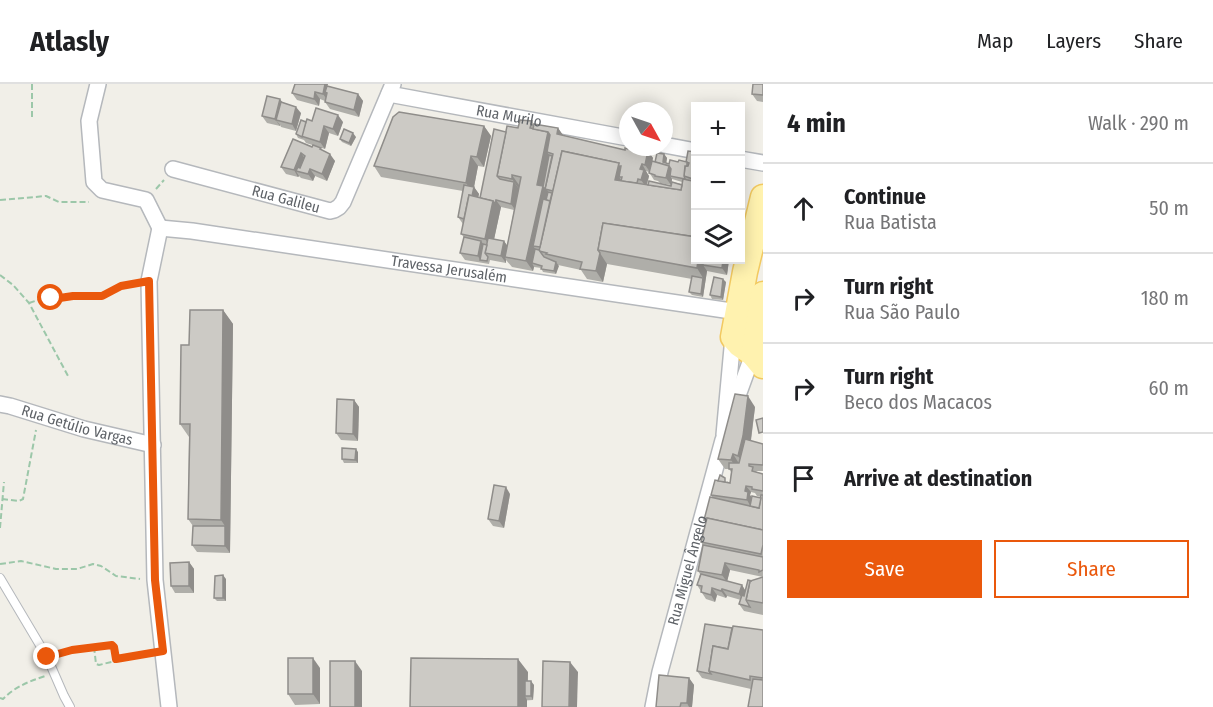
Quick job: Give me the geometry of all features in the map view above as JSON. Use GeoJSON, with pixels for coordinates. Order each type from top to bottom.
{"type":"FeatureCollection","features":[{"type":"Feature","properties":{"kind":"main road","name":"Rua Miguel Ângelo"},"geometry":{"type":"LineString","coordinates":[[758,360],[756,290],[763,197]]}},
{"type":"Feature","properties":{"kind":"main road","name":"Rua Miguel Ângelo"},"geometry":{"type":"LineString","coordinates":[[733,337],[738,312],[756,290]]}},
{"type":"Feature","properties":{"kind":"main road"},"geometry":{"type":"LineString","coordinates":[[733,337],[758,360]]}},
{"type":"Feature","properties":{"kind":"street"},"geometry":{"type":"LineString","coordinates":[[98,84],[89,121],[94,182],[102,190],[146,200],[160,228],[149,281],[155,580],[169,707]]}},
{"type":"Feature","properties":{"kind":"street","name":"Rua Murilo"},"geometry":{"type":"LineString","coordinates":[[391,89],[619,136]]}},
{"type":"Feature","properties":{"kind":"street","name":"Rua Galileu"},"geometry":{"type":"LineString","coordinates":[[173,169],[330,211],[334,210],[343,202],[391,89]]}},
{"type":"Feature","properties":{"kind":"street"},"geometry":{"type":"LineString","coordinates":[[673,147],[691,150]]}},
{"type":"Feature","properties":{"kind":"street"},"geometry":{"type":"LineString","coordinates":[[745,160],[763,164]]}},
{"type":"Feature","properties":{"kind":"street","name":"Travessa Jerusalém"},"geometry":{"type":"LineString","coordinates":[[160,228],[203,232],[738,312]]}},
{"type":"Feature","properties":{"kind":"street","name":"Rua Miguel Ângelo"},"geometry":{"type":"LineString","coordinates":[[724,435],[733,337]]}},
{"type":"Feature","properties":{"kind":"street","name":"Rua Miguel Ângelo"},"geometry":{"type":"LineString","coordinates":[[653,707],[660,672],[724,435],[758,360]]}},
{"type":"Feature","properties":{"kind":"street","name":"Rua Getúlio Vargas"},"geometry":{"type":"LineString","coordinates":[[0,404],[84,429],[153,445]]}},
{"type":"Feature","properties":{"kind":"lane"},"geometry":{"type":"LineString","coordinates":[[0,578],[47,657],[70,707]]}},
{"type":"Feature","properties":{"kind":"path"},"geometry":{"type":"LineString","coordinates":[[32,84],[32,119]]}},
{"type":"Feature","properties":{"kind":"path"},"geometry":{"type":"LineString","coordinates":[[146,200],[173,169]]}},
{"type":"Feature","properties":{"kind":"path"},"geometry":{"type":"LineString","coordinates":[[0,200],[45,196],[58,202],[89,202]]}},
{"type":"Feature","properties":{"kind":"path"},"geometry":{"type":"LineString","coordinates":[[0,275],[13,285],[29,303],[68,376]]}},
{"type":"Feature","properties":{"kind":"path"},"geometry":{"type":"LineString","coordinates":[[29,303],[47,297],[53,299],[102,296],[121,286],[149,281]]}},
{"type":"Feature","properties":{"kind":"path"},"geometry":{"type":"LineString","coordinates":[[2,499],[19,501],[22,499],[39,415]]}},
{"type":"Feature","properties":{"kind":"path"},"geometry":{"type":"LineString","coordinates":[[0,528],[4,482]]}},
{"type":"Feature","properties":{"kind":"path"},"geometry":{"type":"LineString","coordinates":[[0,564],[21,561],[56,568],[77,569],[93,564],[117,576],[155,580]]}},
{"type":"Feature","properties":{"kind":"path"},"geometry":{"type":"LineString","coordinates":[[47,657],[72,650],[112,645],[116,659]]}},
{"type":"Feature","properties":{"kind":"path"},"geometry":{"type":"LineString","coordinates":[[94,647],[96,664],[99,665],[116,659],[163,651]]}},
{"type":"Feature","properties":{"kind":"path"},"geometry":{"type":"LineString","coordinates":[[2,699],[13,689],[53,672]]}},
{"type":"Feature","properties":{"kind":"building"},"geometry":{"type":"Polygon","coordinates":[[[295,84],[325,84],[323,94],[315,92],[314,99],[292,93],[295,84]]]}},
{"type":"Feature","properties":{"kind":"building"},"geometry":{"type":"Polygon","coordinates":[[[753,84],[763,84],[763,95],[752,94],[753,84]]]}},
{"type":"Feature","properties":{"kind":"building"},"geometry":{"type":"Polygon","coordinates":[[[327,86],[358,94],[354,110],[325,102],[327,86]]]}},
{"type":"Feature","properties":{"kind":"building"},"geometry":{"type":"Polygon","coordinates":[[[267,96],[280,99],[275,119],[262,116],[267,96]]]}},
{"type":"Feature","properties":{"kind":"building"},"geometry":{"type":"Polygon","coordinates":[[[281,102],[296,107],[292,124],[276,120],[281,102]]]}},
{"type":"Feature","properties":{"kind":"building"},"geometry":{"type":"Polygon","coordinates":[[[316,108],[338,115],[333,129],[324,126],[320,142],[301,136],[307,119],[312,121],[316,108]]]}},
{"type":"Feature","properties":{"kind":"building"},"geometry":{"type":"Polygon","coordinates":[[[399,112],[484,126],[477,157],[471,156],[466,183],[374,166],[393,117],[399,112]]]}},
{"type":"Feature","properties":{"kind":"building"},"geometry":{"type":"Polygon","coordinates":[[[301,120],[306,122],[302,137],[296,134],[301,120]]]}},
{"type":"Feature","properties":{"kind":"building"},"geometry":{"type":"Polygon","coordinates":[[[520,120],[532,121],[530,128],[548,132],[537,185],[543,186],[526,261],[505,257],[521,177],[512,175],[512,179],[497,176],[507,126],[518,128],[520,120]]]}},
{"type":"Feature","properties":{"kind":"building"},"geometry":{"type":"Polygon","coordinates":[[[534,124],[558,128],[557,134],[619,149],[619,156],[647,156],[645,165],[642,164],[640,169],[644,170],[641,180],[638,179],[637,183],[621,181],[619,163],[562,151],[553,191],[545,189],[553,154],[547,152],[550,135],[548,132],[533,129],[534,124]]]}},
{"type":"Feature","properties":{"kind":"building"},"geometry":{"type":"Polygon","coordinates":[[[344,129],[353,133],[349,143],[340,139],[344,129]]]}},
{"type":"Feature","properties":{"kind":"building"},"geometry":{"type":"Polygon","coordinates":[[[494,129],[506,132],[497,176],[500,179],[514,182],[511,204],[496,200],[495,204],[493,201],[480,198],[494,129]]]}},
{"type":"Feature","properties":{"kind":"building"},"geometry":{"type":"Polygon","coordinates":[[[293,139],[312,147],[313,145],[321,148],[330,154],[322,174],[310,169],[308,174],[296,171],[298,167],[300,168],[305,156],[301,153],[294,170],[281,167],[293,139]]]}},
{"type":"Feature","properties":{"kind":"building"},"geometry":{"type":"Polygon","coordinates":[[[562,151],[619,163],[615,180],[681,190],[683,179],[691,181],[691,236],[603,223],[596,271],[580,269],[582,262],[539,251],[562,151]]]}},
{"type":"Feature","properties":{"kind":"building"},"geometry":{"type":"Polygon","coordinates":[[[688,151],[691,151],[691,178],[684,176],[685,166],[689,163],[686,162],[688,151]]]}},
{"type":"Feature","properties":{"kind":"building"},"geometry":{"type":"Polygon","coordinates":[[[549,155],[552,156],[545,189],[543,187],[549,155]]]}},
{"type":"Feature","properties":{"kind":"building"},"geometry":{"type":"Polygon","coordinates":[[[656,156],[664,156],[663,162],[669,164],[670,160],[687,162],[685,179],[670,176],[669,166],[655,162],[656,156]]]}},
{"type":"Feature","properties":{"kind":"building"},"geometry":{"type":"Polygon","coordinates":[[[652,161],[669,166],[666,178],[649,173],[652,161]]]}},
{"type":"Feature","properties":{"kind":"building"},"geometry":{"type":"Polygon","coordinates":[[[649,181],[671,186],[672,182],[682,185],[681,190],[648,185],[649,181]]]}},
{"type":"Feature","properties":{"kind":"building"},"geometry":{"type":"Polygon","coordinates":[[[464,185],[474,187],[472,196],[469,195],[464,219],[458,217],[464,185]]]}},
{"type":"Feature","properties":{"kind":"building"},"geometry":{"type":"Polygon","coordinates":[[[548,192],[552,193],[550,201],[546,200],[548,192]]]}},
{"type":"Feature","properties":{"kind":"building"},"geometry":{"type":"Polygon","coordinates":[[[469,195],[493,201],[485,239],[461,234],[469,195]]]}},
{"type":"Feature","properties":{"kind":"building"},"geometry":{"type":"Polygon","coordinates":[[[543,199],[550,201],[540,247],[533,246],[543,199]]]}},
{"type":"Feature","properties":{"kind":"building"},"geometry":{"type":"Polygon","coordinates":[[[603,223],[691,236],[691,264],[698,264],[697,268],[598,250],[603,223]]]}},
{"type":"Feature","properties":{"kind":"building"},"geometry":{"type":"Polygon","coordinates":[[[464,237],[481,241],[478,256],[460,253],[464,237]]]}},
{"type":"Feature","properties":{"kind":"building"},"geometry":{"type":"Polygon","coordinates":[[[488,238],[504,241],[501,256],[485,253],[488,238]]]}},
{"type":"Feature","properties":{"kind":"building"},"geometry":{"type":"Polygon","coordinates":[[[483,244],[487,245],[485,253],[488,257],[487,261],[480,260],[483,244]]]}},
{"type":"Feature","properties":{"kind":"building"},"geometry":{"type":"Polygon","coordinates":[[[535,249],[539,250],[544,257],[556,262],[554,271],[541,269],[542,266],[532,263],[535,249]]]}},
{"type":"Feature","properties":{"kind":"building"},"geometry":{"type":"Polygon","coordinates":[[[703,264],[722,264],[722,268],[703,264]]]}},
{"type":"Feature","properties":{"kind":"building"},"geometry":{"type":"Polygon","coordinates":[[[692,276],[703,278],[701,294],[689,292],[692,276]]]}},
{"type":"Feature","properties":{"kind":"building"},"geometry":{"type":"Polygon","coordinates":[[[714,277],[723,279],[721,297],[710,295],[714,277]]]}},
{"type":"Feature","properties":{"kind":"building"},"geometry":{"type":"Polygon","coordinates":[[[190,310],[223,310],[221,520],[188,519],[190,424],[180,424],[181,345],[189,345],[190,310]]]}},
{"type":"Feature","properties":{"kind":"building"},"geometry":{"type":"Polygon","coordinates":[[[735,394],[748,396],[738,456],[733,454],[731,460],[718,459],[735,394]]]}},
{"type":"Feature","properties":{"kind":"building"},"geometry":{"type":"Polygon","coordinates":[[[337,399],[354,400],[353,434],[336,433],[337,399]]]}},
{"type":"Feature","properties":{"kind":"building"},"geometry":{"type":"Polygon","coordinates":[[[763,418],[763,432],[759,433],[756,420],[763,418]]]}},
{"type":"Feature","properties":{"kind":"building"},"geometry":{"type":"Polygon","coordinates":[[[745,439],[763,444],[763,465],[749,464],[749,466],[753,467],[752,471],[763,474],[763,491],[746,486],[747,500],[711,495],[715,480],[730,483],[732,469],[729,469],[729,463],[739,463],[745,439]]]}},
{"type":"Feature","properties":{"kind":"building"},"geometry":{"type":"Polygon","coordinates":[[[342,448],[356,449],[355,460],[342,459],[342,448]]]}},
{"type":"Feature","properties":{"kind":"building"},"geometry":{"type":"Polygon","coordinates":[[[720,475],[725,478],[725,482],[718,481],[720,475]]]}},
{"type":"Feature","properties":{"kind":"building"},"geometry":{"type":"Polygon","coordinates":[[[494,485],[506,487],[499,521],[488,519],[494,485]]]}},
{"type":"Feature","properties":{"kind":"building"},"geometry":{"type":"Polygon","coordinates":[[[761,495],[763,495],[763,530],[707,518],[704,520],[710,497],[759,508],[761,495]]]}},
{"type":"Feature","properties":{"kind":"building"},"geometry":{"type":"Polygon","coordinates":[[[752,496],[761,498],[759,508],[750,506],[752,496]]]}},
{"type":"Feature","properties":{"kind":"building"},"geometry":{"type":"Polygon","coordinates":[[[707,518],[763,530],[761,554],[701,542],[707,518]]]}},
{"type":"Feature","properties":{"kind":"building"},"geometry":{"type":"Polygon","coordinates":[[[193,526],[225,526],[225,546],[192,545],[193,526]]]}},
{"type":"Feature","properties":{"kind":"building"},"geometry":{"type":"Polygon","coordinates":[[[703,545],[763,557],[763,570],[759,572],[759,570],[725,563],[722,575],[698,571],[703,545]]]}},
{"type":"Feature","properties":{"kind":"building"},"geometry":{"type":"Polygon","coordinates":[[[189,562],[189,586],[171,586],[170,563],[189,562]]]}},
{"type":"Feature","properties":{"kind":"building"},"geometry":{"type":"Polygon","coordinates":[[[701,574],[742,585],[739,594],[712,588],[711,595],[701,592],[702,586],[697,585],[701,574]]]}},
{"type":"Feature","properties":{"kind":"building"},"geometry":{"type":"Polygon","coordinates":[[[223,575],[223,598],[214,598],[215,576],[223,575]]]}},
{"type":"Feature","properties":{"kind":"building"},"geometry":{"type":"Polygon","coordinates":[[[763,577],[763,603],[746,600],[750,581],[763,577]]]}},
{"type":"Feature","properties":{"kind":"building"},"geometry":{"type":"Polygon","coordinates":[[[748,580],[752,581],[750,581],[746,600],[750,607],[739,604],[742,595],[744,596],[748,580]]]}},
{"type":"Feature","properties":{"kind":"building"},"geometry":{"type":"Polygon","coordinates":[[[705,624],[732,628],[728,649],[713,646],[709,671],[711,674],[697,671],[705,624]]]}},
{"type":"Feature","properties":{"kind":"building"},"geometry":{"type":"Polygon","coordinates":[[[733,626],[763,630],[763,678],[750,676],[750,680],[709,671],[713,646],[728,649],[733,626]]]}},
{"type":"Feature","properties":{"kind":"building"},"geometry":{"type":"Polygon","coordinates":[[[288,658],[313,658],[313,694],[288,694],[288,658]]]}},
{"type":"Feature","properties":{"kind":"building"},"geometry":{"type":"Polygon","coordinates":[[[411,658],[518,659],[518,707],[410,707],[411,658]]]}},
{"type":"Feature","properties":{"kind":"building"},"geometry":{"type":"Polygon","coordinates":[[[330,661],[355,661],[355,707],[330,707],[330,661]]]}},
{"type":"Feature","properties":{"kind":"building"},"geometry":{"type":"Polygon","coordinates":[[[543,661],[570,662],[569,707],[542,707],[543,661]]]}},
{"type":"Feature","properties":{"kind":"building"},"geometry":{"type":"Polygon","coordinates":[[[659,675],[689,678],[687,703],[681,703],[680,707],[656,707],[659,675]]]}},
{"type":"Feature","properties":{"kind":"building"},"geometry":{"type":"Polygon","coordinates":[[[753,679],[763,680],[763,707],[748,707],[753,679]]]}},
{"type":"Feature","properties":{"kind":"building"},"geometry":{"type":"Polygon","coordinates":[[[525,681],[531,681],[531,696],[525,696],[525,681]]]}},
{"type":"Feature","properties":{"kind":"route"},"geometry":{"type":"LineString","coordinates":[[47,657],[72,650],[112,645],[116,659],[163,651],[155,580],[149,281],[121,286],[102,296],[78,295],[51,298]]}}]}
